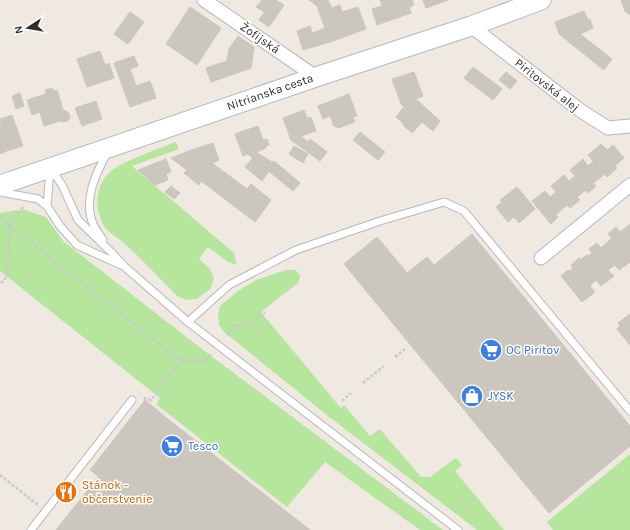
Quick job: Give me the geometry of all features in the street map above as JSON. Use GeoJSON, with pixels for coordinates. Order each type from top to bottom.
{"type":"FeatureCollection","features":[{"type":"Feature","properties":{"kind":"main road","name":"Nitrianska cesta"},"geometry":{"type":"LineString","coordinates":[[0,185],[316,77],[471,26],[541,0]]}},
{"type":"Feature","properties":{"kind":"street","name":"Žofijská"},"geometry":{"type":"LineString","coordinates":[[204,0],[316,77]]}},
{"type":"Feature","properties":{"kind":"street","name":"Piritovská alej"},"geometry":{"type":"LineString","coordinates":[[471,26],[581,111],[608,128],[630,126]]}},
{"type":"Feature","properties":{"kind":"street"},"geometry":{"type":"LineString","coordinates":[[541,258],[630,185]]}},
{"type":"Feature","properties":{"kind":"lane"},"geometry":{"type":"LineString","coordinates":[[109,148],[94,176],[89,202],[93,226],[111,252]]}},
{"type":"Feature","properties":{"kind":"lane"},"geometry":{"type":"LineString","coordinates":[[47,206],[50,168]]}},
{"type":"Feature","properties":{"kind":"lane"},"geometry":{"type":"LineString","coordinates":[[50,168],[62,185],[78,220],[125,267],[188,322],[458,530]]}},
{"type":"Feature","properties":{"kind":"lane"},"geometry":{"type":"LineString","coordinates":[[0,192],[38,199],[47,206],[60,226],[77,245],[125,267]]}},
{"type":"Feature","properties":{"kind":"lane"},"geometry":{"type":"LineString","coordinates":[[188,322],[229,285],[296,250],[380,221],[444,202],[464,211],[630,411]]}},
{"type":"Feature","properties":{"kind":"lane"},"geometry":{"type":"LineString","coordinates":[[31,530],[132,400]]}},
{"type":"Feature","properties":{"kind":"path"},"geometry":{"type":"LineString","coordinates":[[0,285],[7,276],[10,226],[23,206]]}},
{"type":"Feature","properties":{"kind":"path"},"geometry":{"type":"LineString","coordinates":[[0,217],[181,361],[205,361],[211,354]]}},
{"type":"Feature","properties":{"kind":"path"},"geometry":{"type":"LineString","coordinates":[[227,335],[234,326],[251,324],[265,312]]}},
{"type":"Feature","properties":{"kind":"path"},"geometry":{"type":"LineString","coordinates":[[395,357],[405,349]]}},
{"type":"Feature","properties":{"kind":"path"},"geometry":{"type":"LineString","coordinates":[[144,398],[151,400],[181,361]]}},
{"type":"Feature","properties":{"kind":"path"},"geometry":{"type":"LineString","coordinates":[[363,383],[384,366]]}},
{"type":"Feature","properties":{"kind":"path"},"geometry":{"type":"LineString","coordinates":[[342,401],[351,393]]}},
{"type":"Feature","properties":{"kind":"path"},"geometry":{"type":"LineString","coordinates":[[0,475],[42,507]]}},
{"type":"Feature","properties":{"kind":"green space"},"geometry":{"type":"Polygon","coordinates":[[[176,142],[179,149],[132,166],[234,253],[237,265],[228,262],[208,247],[199,259],[210,269],[214,278],[210,289],[197,299],[186,300],[177,296],[132,250],[106,229],[97,205],[101,185],[109,173],[122,164],[176,142]]]}},
{"type":"Feature","properties":{"kind":"green space"},"geometry":{"type":"Polygon","coordinates":[[[25,210],[46,217],[63,241],[207,353],[443,530],[420,530],[325,462],[287,507],[156,404],[160,398],[0,271],[0,213],[25,210]]]}},
{"type":"Feature","properties":{"kind":"green space"},"geometry":{"type":"Polygon","coordinates":[[[286,270],[296,270],[300,276],[298,283],[261,312],[341,408],[344,405],[370,436],[380,429],[421,477],[430,477],[456,458],[462,465],[455,471],[504,530],[477,530],[328,416],[224,332],[219,325],[218,315],[220,306],[238,291],[256,280],[286,270]]]}},
{"type":"Feature","properties":{"kind":"green space"},"geometry":{"type":"Polygon","coordinates":[[[630,454],[630,530],[553,530],[547,522],[630,454]]]}},
{"type":"Feature","properties":{"kind":"building"},"geometry":{"type":"Polygon","coordinates":[[[262,0],[273,0],[264,12],[256,7],[262,0]]]}},
{"type":"Feature","properties":{"kind":"building"},"geometry":{"type":"Polygon","coordinates":[[[273,0],[276,0],[284,5],[269,27],[259,20],[273,0]]]}},
{"type":"Feature","properties":{"kind":"building"},"geometry":{"type":"Polygon","coordinates":[[[309,0],[322,0],[317,6],[309,0]]]}},
{"type":"Feature","properties":{"kind":"building"},"geometry":{"type":"Polygon","coordinates":[[[322,0],[328,0],[332,8],[340,5],[342,12],[358,7],[366,29],[330,42],[317,6],[322,0]]]}},
{"type":"Feature","properties":{"kind":"building"},"geometry":{"type":"Polygon","coordinates":[[[380,0],[412,0],[414,5],[409,7],[411,13],[388,21],[380,0]]]}},
{"type":"Feature","properties":{"kind":"building"},"geometry":{"type":"Polygon","coordinates":[[[423,0],[448,0],[426,8],[423,0]]]}},
{"type":"Feature","properties":{"kind":"building"},"geometry":{"type":"Polygon","coordinates":[[[621,0],[630,0],[630,15],[625,11],[621,0]]]}},
{"type":"Feature","properties":{"kind":"building"},"geometry":{"type":"Polygon","coordinates":[[[382,6],[388,21],[377,25],[372,9],[382,6]]]}},
{"type":"Feature","properties":{"kind":"building"},"geometry":{"type":"Polygon","coordinates":[[[190,7],[221,28],[197,65],[166,44],[190,7]]]}},
{"type":"Feature","properties":{"kind":"building"},"geometry":{"type":"Polygon","coordinates":[[[584,11],[588,20],[590,19],[593,28],[580,34],[612,59],[604,70],[559,34],[555,22],[584,11]]]}},
{"type":"Feature","properties":{"kind":"building"},"geometry":{"type":"Polygon","coordinates":[[[130,12],[144,22],[128,44],[114,34],[130,12]]]}},
{"type":"Feature","properties":{"kind":"building"},"geometry":{"type":"Polygon","coordinates":[[[310,26],[312,33],[326,28],[330,42],[303,50],[297,31],[310,26]]]}},
{"type":"Feature","properties":{"kind":"building"},"geometry":{"type":"Polygon","coordinates":[[[238,36],[254,47],[251,68],[211,82],[206,68],[227,61],[229,49],[238,36]]]}},
{"type":"Feature","properties":{"kind":"building"},"geometry":{"type":"Polygon","coordinates":[[[100,51],[105,65],[109,63],[114,78],[87,87],[77,59],[100,51]]]}},
{"type":"Feature","properties":{"kind":"building"},"geometry":{"type":"Polygon","coordinates":[[[134,56],[138,66],[130,69],[136,86],[150,81],[156,98],[130,107],[114,63],[134,56]]]}},
{"type":"Feature","properties":{"kind":"building"},"geometry":{"type":"Polygon","coordinates":[[[473,67],[502,89],[493,100],[464,78],[473,67]]]}},
{"type":"Feature","properties":{"kind":"building"},"geometry":{"type":"Polygon","coordinates":[[[414,72],[423,96],[416,99],[440,121],[433,131],[401,104],[392,79],[414,72]]]}},
{"type":"Feature","properties":{"kind":"building"},"geometry":{"type":"Polygon","coordinates":[[[506,72],[517,81],[510,89],[499,80],[506,72]]]}},
{"type":"Feature","properties":{"kind":"building"},"geometry":{"type":"Polygon","coordinates":[[[52,88],[53,91],[57,90],[63,110],[68,112],[70,117],[68,121],[60,121],[44,126],[40,112],[32,115],[27,100],[46,94],[45,90],[52,88]]]}},
{"type":"Feature","properties":{"kind":"building"},"geometry":{"type":"Polygon","coordinates":[[[20,93],[24,106],[16,109],[12,96],[20,93]]]}},
{"type":"Feature","properties":{"kind":"building"},"geometry":{"type":"Polygon","coordinates":[[[349,94],[357,116],[353,117],[355,122],[338,128],[332,124],[333,123],[326,103],[349,94]]]}},
{"type":"Feature","properties":{"kind":"building"},"geometry":{"type":"Polygon","coordinates":[[[96,101],[102,119],[82,126],[75,108],[96,101]]]}},
{"type":"Feature","properties":{"kind":"building"},"geometry":{"type":"Polygon","coordinates":[[[325,103],[330,116],[323,119],[318,106],[325,103]]]}},
{"type":"Feature","properties":{"kind":"building"},"geometry":{"type":"Polygon","coordinates":[[[404,107],[412,114],[404,124],[396,117],[404,107]]]}},
{"type":"Feature","properties":{"kind":"building"},"geometry":{"type":"Polygon","coordinates":[[[304,110],[307,118],[311,117],[316,131],[301,136],[308,142],[310,139],[327,152],[320,161],[291,140],[283,118],[304,110]]]}},
{"type":"Feature","properties":{"kind":"building"},"geometry":{"type":"Polygon","coordinates":[[[412,114],[422,122],[412,133],[403,125],[412,114]]]}},
{"type":"Feature","properties":{"kind":"building"},"geometry":{"type":"Polygon","coordinates":[[[12,115],[23,146],[9,150],[0,119],[12,115]]]}},
{"type":"Feature","properties":{"kind":"building"},"geometry":{"type":"Polygon","coordinates":[[[2,124],[9,150],[0,154],[0,125],[2,124]]]}},
{"type":"Feature","properties":{"kind":"building"},"geometry":{"type":"Polygon","coordinates":[[[258,126],[263,140],[267,139],[269,145],[266,146],[266,148],[256,152],[272,162],[274,161],[300,183],[293,191],[248,154],[243,156],[235,134],[258,126]]]}},
{"type":"Feature","properties":{"kind":"building"},"geometry":{"type":"Polygon","coordinates":[[[360,132],[385,152],[378,160],[353,140],[360,132]]]}},
{"type":"Feature","properties":{"kind":"building"},"geometry":{"type":"Polygon","coordinates":[[[213,143],[219,160],[206,166],[201,162],[199,163],[194,149],[213,143]]]}},
{"type":"Feature","properties":{"kind":"building"},"geometry":{"type":"Polygon","coordinates":[[[601,144],[607,150],[613,145],[624,158],[615,166],[617,168],[607,177],[588,155],[601,144]]]}},
{"type":"Feature","properties":{"kind":"building"},"geometry":{"type":"Polygon","coordinates":[[[294,146],[308,154],[303,163],[289,154],[294,146]]]}},
{"type":"Feature","properties":{"kind":"building"},"geometry":{"type":"Polygon","coordinates":[[[194,149],[199,163],[201,162],[206,166],[212,163],[247,189],[251,184],[271,200],[255,222],[171,158],[194,149]]]}},
{"type":"Feature","properties":{"kind":"building"},"geometry":{"type":"Polygon","coordinates":[[[253,158],[269,171],[262,181],[245,167],[253,158]]]}},
{"type":"Feature","properties":{"kind":"building"},"geometry":{"type":"Polygon","coordinates":[[[166,159],[171,172],[166,174],[168,180],[155,185],[138,170],[166,159]]]}},
{"type":"Feature","properties":{"kind":"building"},"geometry":{"type":"Polygon","coordinates":[[[583,159],[588,166],[594,161],[605,174],[593,183],[596,186],[588,193],[570,170],[583,159]]]}},
{"type":"Feature","properties":{"kind":"building"},"geometry":{"type":"Polygon","coordinates":[[[187,170],[201,181],[199,185],[184,173],[187,170]]]}},
{"type":"Feature","properties":{"kind":"building"},"geometry":{"type":"Polygon","coordinates":[[[564,175],[569,181],[575,176],[586,190],[577,197],[580,200],[570,208],[551,186],[564,175]]]}},
{"type":"Feature","properties":{"kind":"building"},"geometry":{"type":"Polygon","coordinates":[[[171,186],[180,193],[174,199],[165,192],[171,186]]]}},
{"type":"Feature","properties":{"kind":"building"},"geometry":{"type":"Polygon","coordinates":[[[517,187],[535,209],[519,223],[514,217],[508,222],[496,207],[502,202],[500,200],[517,187]]]}},
{"type":"Feature","properties":{"kind":"building"},"geometry":{"type":"Polygon","coordinates":[[[545,191],[550,197],[556,192],[567,205],[555,215],[558,217],[551,224],[532,201],[545,191]]]}},
{"type":"Feature","properties":{"kind":"building"},"geometry":{"type":"Polygon","coordinates":[[[630,224],[630,245],[620,232],[630,224]]]}},
{"type":"Feature","properties":{"kind":"building"},"geometry":{"type":"Polygon","coordinates":[[[616,227],[630,245],[630,262],[619,270],[601,248],[612,238],[608,234],[616,227]]]}},
{"type":"Feature","properties":{"kind":"building","name":"OC Piritov"},"geometry":{"type":"Polygon","coordinates":[[[472,234],[630,426],[630,446],[549,513],[344,264],[377,237],[407,273],[427,257],[434,265],[472,234]]]}},
{"type":"Feature","properties":{"kind":"building"},"geometry":{"type":"Polygon","coordinates":[[[597,243],[615,265],[608,270],[614,276],[601,286],[580,260],[592,253],[589,249],[597,243]]]}},
{"type":"Feature","properties":{"kind":"building"},"geometry":{"type":"Polygon","coordinates":[[[579,258],[596,280],[590,286],[595,292],[582,302],[561,276],[573,268],[571,265],[579,258]]]}},
{"type":"Feature","properties":{"kind":"building"},"geometry":{"type":"Polygon","coordinates":[[[630,314],[630,345],[617,329],[620,326],[618,323],[630,314]]]}},
{"type":"Feature","properties":{"kind":"building"},"geometry":{"type":"Polygon","coordinates":[[[145,400],[164,416],[110,485],[90,470],[145,400]]]}},
{"type":"Feature","properties":{"kind":"building","name":"Tesco"},"geometry":{"type":"Polygon","coordinates":[[[164,416],[310,530],[56,530],[99,476],[110,485],[164,416]]]}},
{"type":"Feature","properties":{"kind":"place","name":"OC Piritov"},"geometry":{"type":"Point","coordinates":[491,350]}},
{"type":"Feature","properties":{"kind":"place","name":"JYSK"},"geometry":{"type":"Point","coordinates":[472,396]}},
{"type":"Feature","properties":{"kind":"place","name":"Tesco"},"geometry":{"type":"Point","coordinates":[172,446]}},
{"type":"Feature","properties":{"kind":"place","name":"Stánok - občerstvenie"},"geometry":{"type":"Point","coordinates":[66,492]}}]}
